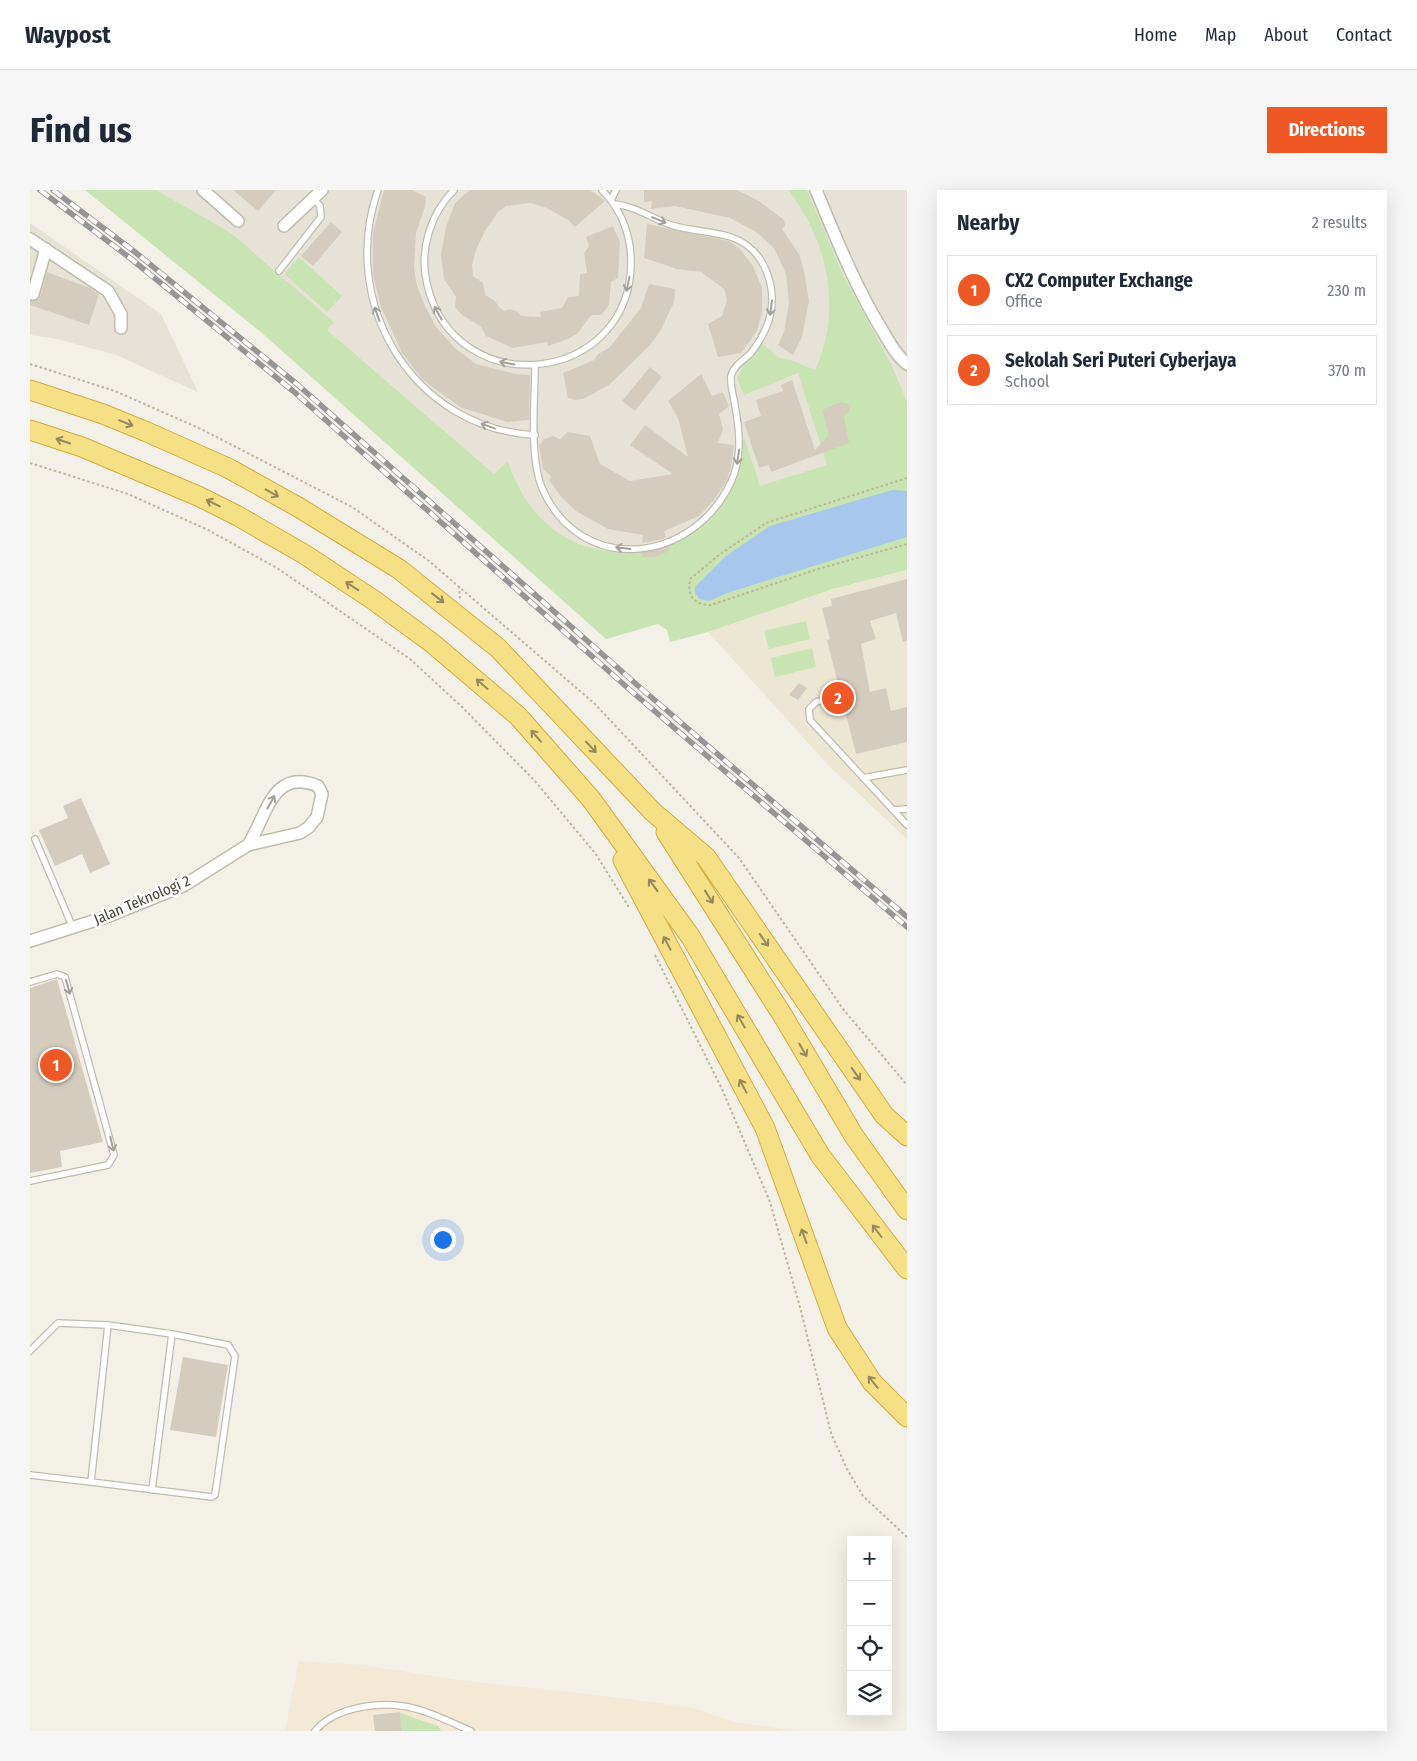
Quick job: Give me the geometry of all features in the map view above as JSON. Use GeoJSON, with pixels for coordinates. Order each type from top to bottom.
{"type":"FeatureCollection","features":[{"type":"Feature","properties":{"kind":"highway"},"geometry":{"type":"LineString","coordinates":[[30,390],[130,425],[228,468],[349,536],[399,569],[498,648],[653,812],[706,857],[884,1115],[907,1136]]}},
{"type":"Feature","properties":{"kind":"highway"},"geometry":{"type":"LineString","coordinates":[[30,430],[82,447],[198,496],[236,515],[336,575],[432,643],[518,716],[591,799],[690,936],[820,1155],[907,1269]]}},
{"type":"Feature","properties":{"kind":"highway"},"geometry":{"type":"LineString","coordinates":[[591,799],[765,1128],[837,1328],[872,1382],[907,1417]]}},
{"type":"Feature","properties":{"kind":"highway"},"geometry":{"type":"LineString","coordinates":[[653,812],[784,1016],[854,1136],[907,1210]]}},
{"type":"Feature","properties":{"kind":"street"},"geometry":{"type":"LineString","coordinates":[[203,190],[238,221]]}},
{"type":"Feature","properties":{"kind":"street"},"geometry":{"type":"LineString","coordinates":[[284,226],[322,190]]}},
{"type":"Feature","properties":{"kind":"street"},"geometry":{"type":"LineString","coordinates":[[816,190],[854,281],[893,349],[907,364]]}},
{"type":"Feature","properties":{"kind":"street"},"geometry":{"type":"LineString","coordinates":[[30,239],[108,291],[121,314],[121,328]]}},
{"type":"Feature","properties":{"kind":"street"},"geometry":{"type":"LineString","coordinates":[[33,294],[46,249]]}},
{"type":"Feature","properties":{"kind":"street","name":"Jalan Teknologi 2"},"geometry":{"type":"LineString","coordinates":[[30,940],[109,916],[183,886],[248,845],[289,836],[309,827],[317,817],[322,804],[322,794],[318,786],[298,781],[281,786],[268,805],[248,845]]}},
{"type":"Feature","properties":{"kind":"lane"},"geometry":{"type":"LineString","coordinates":[[378,190],[368,232],[367,267],[378,317],[397,355],[424,388],[458,413],[497,430],[514,434],[535,435]]}},
{"type":"Feature","properties":{"kind":"lane"},"geometry":{"type":"LineString","coordinates":[[454,190],[435,216],[426,242],[427,283],[435,308],[450,331],[471,349],[488,358],[508,364],[535,366],[561,360],[585,348],[606,330],[620,308],[629,282],[631,255],[626,228],[612,202],[602,190]]}},
{"type":"Feature","properties":{"kind":"lane"},"geometry":{"type":"LineString","coordinates":[[612,202],[616,190]]}},
{"type":"Feature","properties":{"kind":"lane"},"geometry":{"type":"LineString","coordinates":[[279,271],[321,218],[320,206],[313,198]]}},
{"type":"Feature","properties":{"kind":"lane"},"geometry":{"type":"LineString","coordinates":[[535,366],[535,435],[538,474],[554,509],[583,535],[606,545],[619,548],[657,547],[692,531],[718,504],[736,470],[740,444],[731,378],[735,368],[760,341],[768,322],[772,301],[768,273],[750,248],[734,238],[670,224],[640,210],[612,202]]}},
{"type":"Feature","properties":{"kind":"lane"},"geometry":{"type":"LineString","coordinates":[[832,698],[812,705],[808,714],[810,720],[906,823]]}},
{"type":"Feature","properties":{"kind":"lane"},"geometry":{"type":"LineString","coordinates":[[863,778],[907,770]]}},
{"type":"Feature","properties":{"kind":"lane"},"geometry":{"type":"LineString","coordinates":[[893,810],[907,809]]}},
{"type":"Feature","properties":{"kind":"lane"},"geometry":{"type":"LineString","coordinates":[[35,839],[73,928]]}},
{"type":"Feature","properties":{"kind":"lane"},"geometry":{"type":"LineString","coordinates":[[30,982],[57,974],[65,977],[114,1155],[108,1165],[30,1181]]}},
{"type":"Feature","properties":{"kind":"lane"},"geometry":{"type":"LineString","coordinates":[[30,1351],[58,1323],[108,1325],[172,1334],[228,1345],[235,1356],[215,1495],[208,1498],[30,1475]]}},
{"type":"Feature","properties":{"kind":"lane"},"geometry":{"type":"LineString","coordinates":[[91,1482],[108,1325]]}},
{"type":"Feature","properties":{"kind":"lane"},"geometry":{"type":"LineString","coordinates":[[152,1490],[172,1334]]}},
{"type":"Feature","properties":{"kind":"lane"},"geometry":{"type":"LineString","coordinates":[[315,1731],[333,1718],[349,1710],[381,1706],[403,1706],[471,1731]]}},
{"type":"Feature","properties":{"kind":"lane"},"geometry":{"type":"LineString","coordinates":[[448,1731],[450,1722]]}},
{"type":"Feature","properties":{"kind":"path"},"geometry":{"type":"LineString","coordinates":[[30,463],[128,494],[208,530],[277,568],[410,659],[462,707],[534,780],[595,854],[631,910]]}},
{"type":"Feature","properties":{"kind":"path"},"geometry":{"type":"LineString","coordinates":[[907,478],[766,523],[719,555],[690,579],[690,594],[694,602],[700,605],[711,605],[818,569],[907,544]]}},
{"type":"Feature","properties":{"kind":"path"},"geometry":{"type":"LineString","coordinates":[[653,952],[722,1089],[770,1202],[800,1307],[831,1433],[846,1469],[863,1496],[907,1536]]}},
{"type":"Feature","properties":{"kind":"shaded area"},"geometry":{"type":"Polygon","coordinates":[[[90,190],[907,190],[907,456],[606,639],[431,473],[90,190]]]}},
{"type":"Feature","properties":{"kind":"shaded area"},"geometry":{"type":"Polygon","coordinates":[[[30,223],[161,314],[198,392],[116,355],[57,339],[30,335],[30,223]]]}},
{"type":"Feature","properties":{"kind":"shaded area"},"geometry":{"type":"Polygon","coordinates":[[[907,570],[907,839],[828,765],[708,632],[831,590],[907,570]]]}},
{"type":"Feature","properties":{"kind":"shaded area"},"geometry":{"type":"Polygon","coordinates":[[[299,1661],[362,1665],[465,1681],[598,1695],[694,1708],[734,1722],[798,1731],[285,1731],[299,1661]]]}},
{"type":"Feature","properties":{"kind":"green space"},"geometry":{"type":"Polygon","coordinates":[[[85,190],[156,190],[231,233],[334,322],[327,330],[494,474],[508,461],[517,484],[530,505],[545,522],[564,536],[584,546],[606,551],[630,551],[677,539],[717,504],[727,490],[735,472],[744,437],[760,486],[827,465],[798,373],[744,395],[737,378],[747,359],[761,342],[779,358],[791,360],[815,370],[824,347],[828,324],[829,300],[822,253],[802,210],[788,190],[807,190],[842,273],[891,364],[907,402],[907,570],[833,589],[708,632],[670,642],[667,630],[658,624],[606,639],[263,334],[85,190]]]}},
{"type":"Feature","properties":{"kind":"green space"},"geometry":{"type":"Polygon","coordinates":[[[299,257],[342,296],[327,312],[284,274],[299,257]]]}},
{"type":"Feature","properties":{"kind":"green space"},"geometry":{"type":"Polygon","coordinates":[[[806,621],[810,639],[769,649],[764,631],[806,621]]]}},
{"type":"Feature","properties":{"kind":"green space"},"geometry":{"type":"Polygon","coordinates":[[[812,648],[816,667],[775,677],[771,658],[812,648]]]}},
{"type":"Feature","properties":{"kind":"green space"},"geometry":{"type":"Polygon","coordinates":[[[400,1713],[438,1726],[441,1731],[402,1731],[400,1713]]]}},
{"type":"Feature","properties":{"kind":"water"},"geometry":{"type":"Polygon","coordinates":[[[892,490],[907,491],[907,537],[727,593],[709,601],[700,599],[695,593],[695,587],[726,556],[770,526],[892,490]]]}},
{"type":"Feature","properties":{"kind":"building"},"geometry":{"type":"Polygon","coordinates":[[[233,190],[276,190],[258,211],[233,190]]]}},
{"type":"Feature","properties":{"kind":"building"},"geometry":{"type":"Polygon","coordinates":[[[384,190],[412,190],[426,197],[425,207],[416,233],[414,268],[417,286],[425,306],[436,327],[456,349],[476,364],[516,374],[530,375],[529,420],[507,422],[460,407],[423,380],[402,353],[381,307],[373,275],[373,233],[384,190]]]}},
{"type":"Feature","properties":{"kind":"building"},"geometry":{"type":"Polygon","coordinates":[[[470,190],[590,190],[605,201],[575,227],[568,220],[547,208],[530,203],[506,206],[498,212],[485,231],[476,250],[472,265],[473,276],[483,283],[485,295],[495,301],[504,311],[510,309],[518,312],[521,316],[541,317],[540,312],[562,308],[568,297],[579,296],[580,274],[587,273],[584,253],[589,246],[586,237],[613,226],[620,242],[618,278],[611,282],[609,305],[601,315],[591,315],[578,333],[568,339],[548,346],[547,342],[513,348],[486,336],[481,327],[461,314],[455,307],[456,297],[444,279],[441,254],[446,227],[455,203],[470,190]]]}},
{"type":"Feature","properties":{"kind":"building"},"geometry":{"type":"Polygon","coordinates":[[[644,190],[737,190],[759,201],[784,220],[785,226],[782,229],[799,254],[809,301],[802,337],[793,355],[778,345],[784,332],[789,303],[786,274],[774,248],[756,232],[730,218],[675,206],[651,209],[652,201],[644,202],[644,190]]]}},
{"type":"Feature","properties":{"kind":"building"},"geometry":{"type":"Polygon","coordinates":[[[331,222],[342,232],[313,266],[301,256],[331,222]]]}},
{"type":"Feature","properties":{"kind":"building"},"geometry":{"type":"Polygon","coordinates":[[[647,224],[729,241],[739,248],[753,266],[762,288],[762,312],[757,331],[741,353],[718,357],[708,324],[722,316],[727,300],[724,289],[701,272],[677,269],[644,258],[647,224]]]}},
{"type":"Feature","properties":{"kind":"building"},"geometry":{"type":"Polygon","coordinates":[[[47,272],[90,288],[99,294],[89,325],[30,305],[30,301],[35,301],[40,297],[47,272]]]}},
{"type":"Feature","properties":{"kind":"building"},"geometry":{"type":"Polygon","coordinates":[[[649,284],[675,289],[674,302],[661,330],[650,345],[609,385],[583,399],[575,400],[568,398],[563,373],[594,360],[598,354],[609,348],[641,308],[649,284]]]}},
{"type":"Feature","properties":{"kind":"building"},"geometry":{"type":"Polygon","coordinates":[[[650,367],[662,377],[635,411],[622,401],[650,367]]]}},
{"type":"Feature","properties":{"kind":"building"},"geometry":{"type":"Polygon","coordinates":[[[701,374],[712,396],[723,392],[729,406],[719,414],[723,429],[718,443],[734,445],[732,463],[727,480],[714,500],[699,516],[664,531],[666,537],[663,539],[642,543],[643,535],[608,529],[576,511],[562,498],[549,480],[551,476],[543,469],[539,445],[544,439],[553,436],[560,439],[568,432],[590,436],[600,464],[630,481],[673,474],[630,445],[645,425],[688,457],[678,418],[668,401],[701,374]]]}},
{"type":"Feature","properties":{"kind":"building"},"geometry":{"type":"Polygon","coordinates":[[[792,380],[815,450],[829,435],[822,410],[841,402],[848,404],[850,411],[844,416],[849,443],[771,472],[769,465],[759,468],[744,422],[761,416],[756,400],[783,391],[781,385],[792,380]]]}},
{"type":"Feature","properties":{"kind":"building"},"geometry":{"type":"Polygon","coordinates":[[[669,546],[671,550],[656,557],[642,557],[642,553],[669,546]]]}},
{"type":"Feature","properties":{"kind":"building"},"geometry":{"type":"Polygon","coordinates":[[[907,579],[907,641],[903,642],[896,613],[870,621],[876,639],[861,644],[870,692],[886,688],[891,711],[907,707],[907,742],[856,754],[827,640],[830,639],[822,608],[832,606],[831,599],[907,579]]]}},
{"type":"Feature","properties":{"kind":"building"},"geometry":{"type":"Polygon","coordinates":[[[799,683],[807,688],[798,700],[789,695],[799,683]]]}},
{"type":"Feature","properties":{"kind":"building"},"geometry":{"type":"Polygon","coordinates":[[[81,798],[110,864],[90,873],[82,854],[55,866],[39,830],[68,818],[63,806],[81,798]]]}},
{"type":"Feature","properties":{"kind":"building"},"geometry":{"type":"Polygon","coordinates":[[[57,979],[103,1142],[60,1151],[62,1167],[30,1173],[30,988],[57,979]]]}},
{"type":"Feature","properties":{"kind":"building"},"geometry":{"type":"Polygon","coordinates":[[[183,1357],[228,1365],[216,1437],[170,1430],[183,1357]]]}},
{"type":"Feature","properties":{"kind":"building"},"geometry":{"type":"Polygon","coordinates":[[[400,1712],[402,1731],[375,1731],[373,1715],[400,1712]]]}},
{"type":"Feature","properties":{"kind":"railway"},"geometry":{"type":"LineString","coordinates":[[40,190],[130,258],[293,391],[630,690],[907,927]]}},
{"type":"Feature","properties":{"kind":"railway"},"geometry":{"type":"LineString","coordinates":[[53,190],[135,252],[298,385],[636,684],[907,917]]}},
{"type":"Feature","properties":{"kind":"place","name":"Sekolah Seri Puteri Cyberjaya"},"geometry":{"type":"Point","coordinates":[838,698]}},
{"type":"Feature","properties":{"kind":"place","name":"CX2 Computer Exchange"},"geometry":{"type":"Point","coordinates":[56,1065]}}]}
